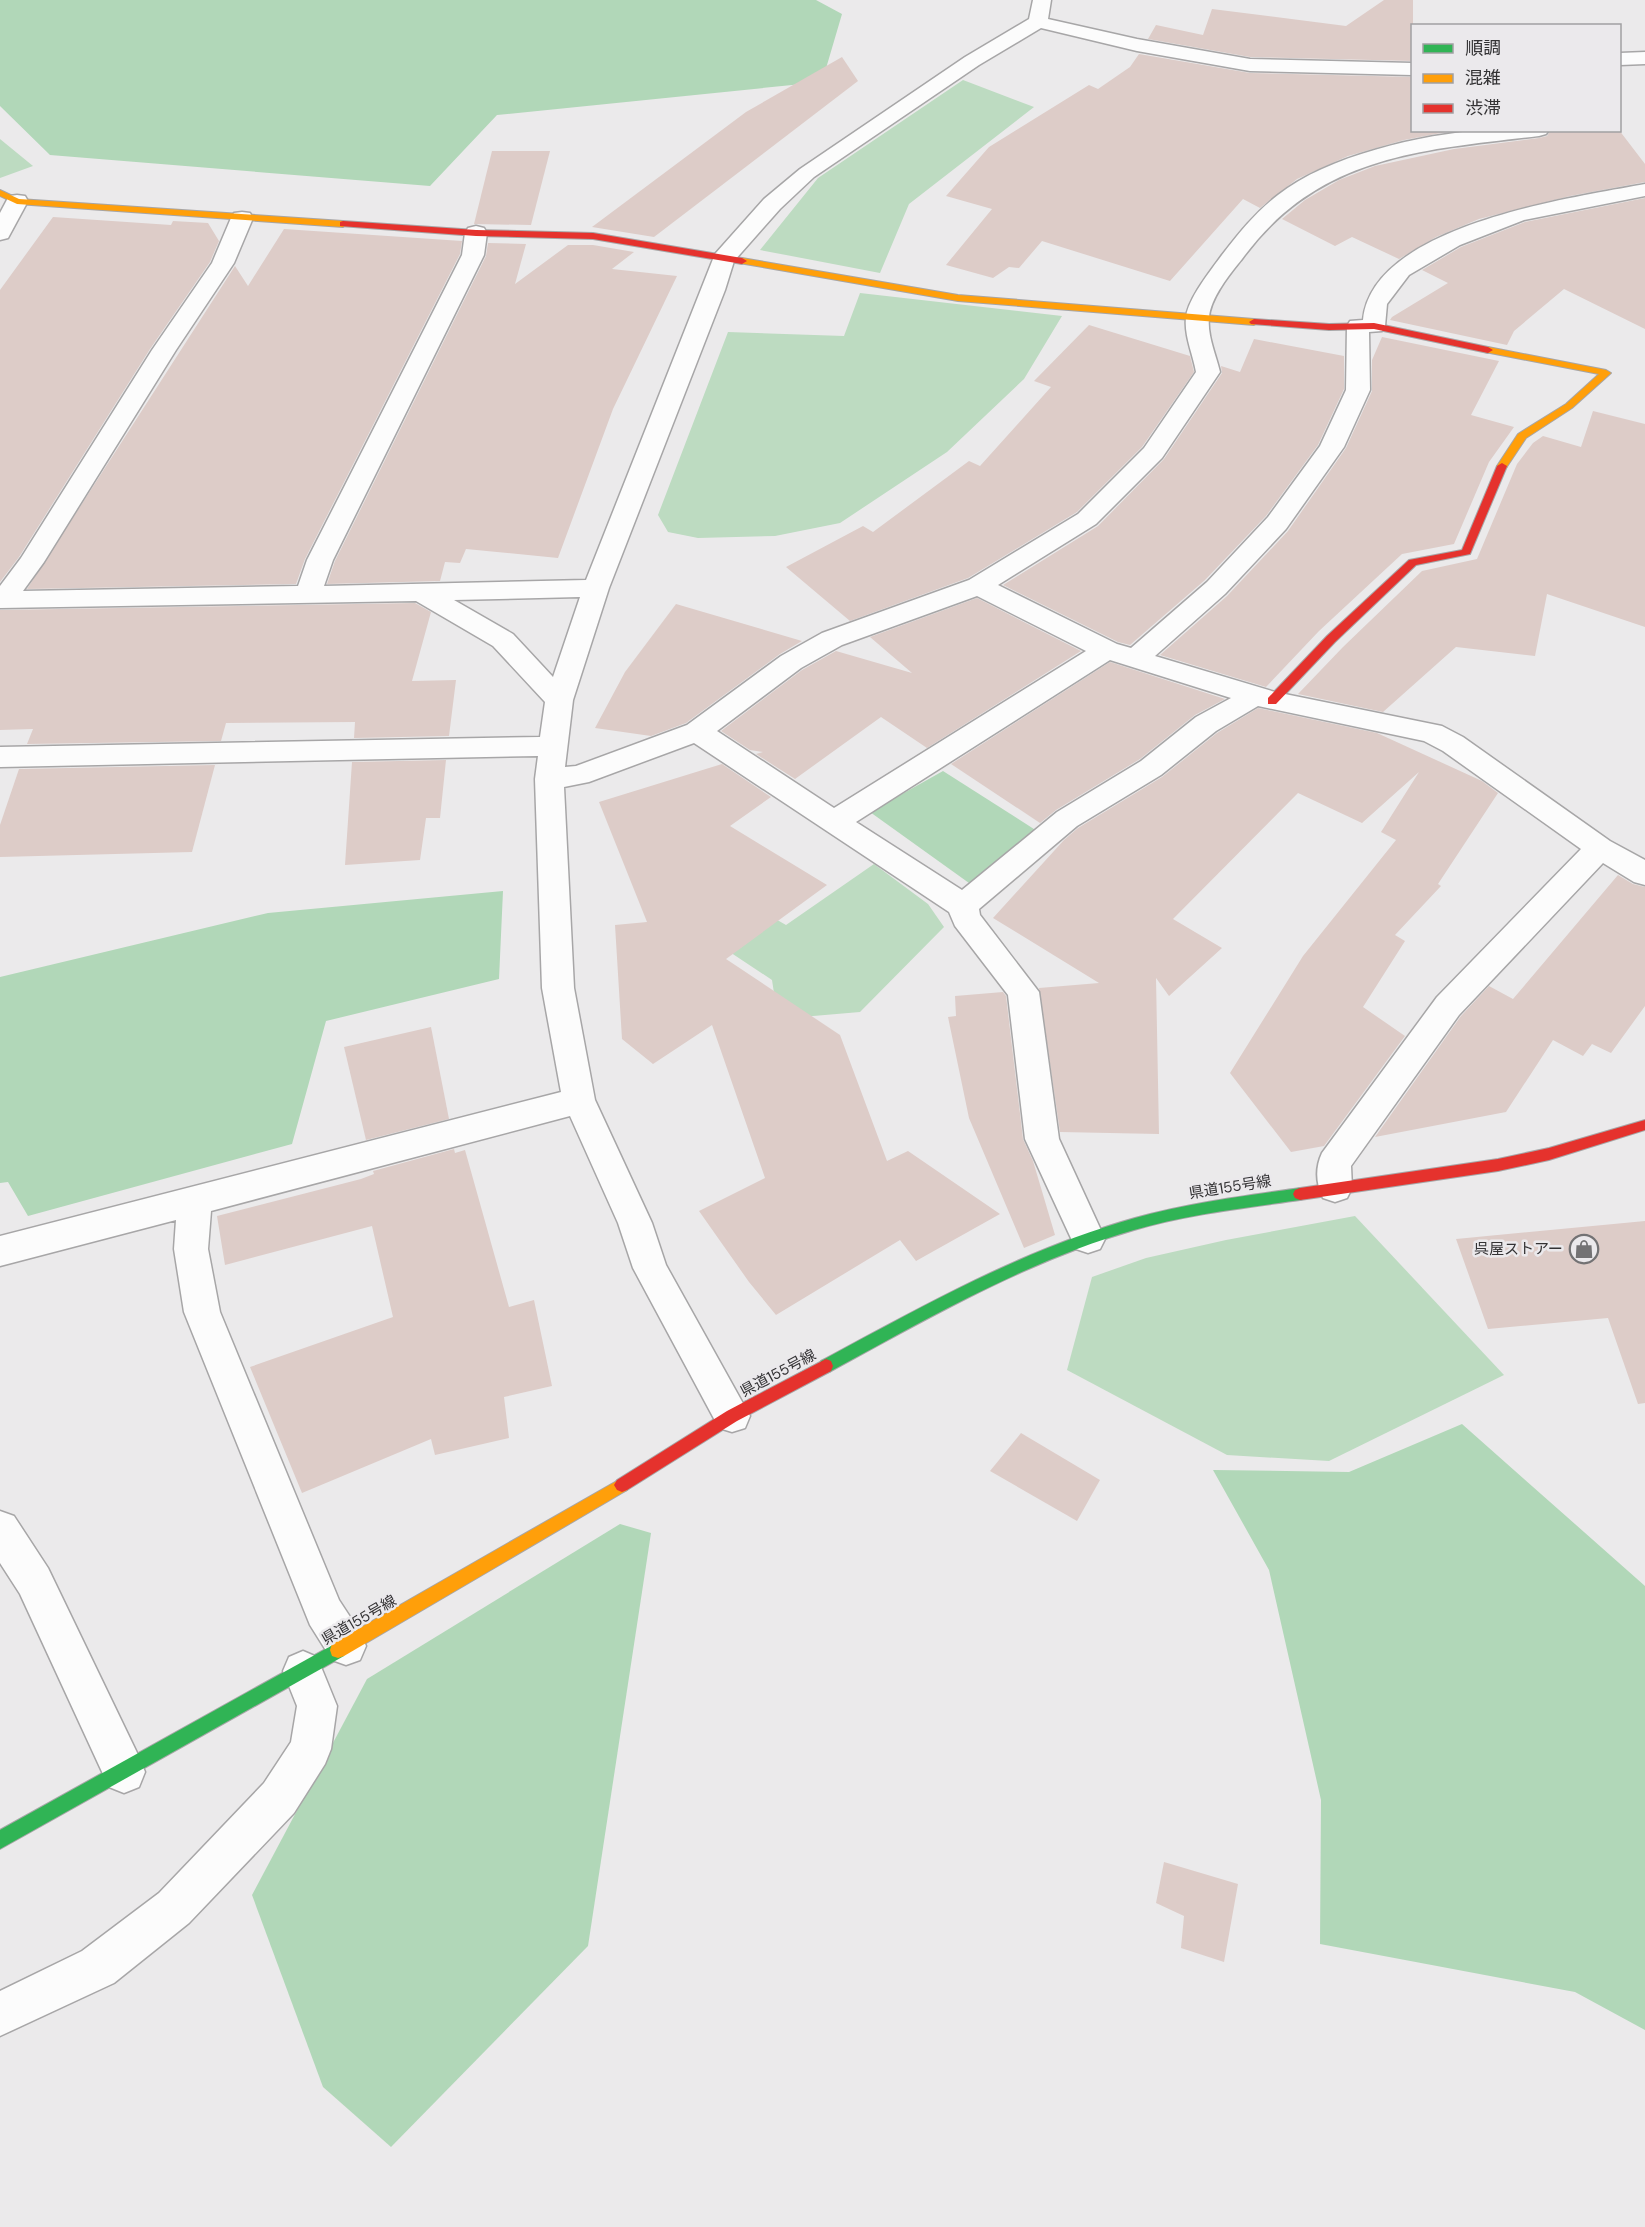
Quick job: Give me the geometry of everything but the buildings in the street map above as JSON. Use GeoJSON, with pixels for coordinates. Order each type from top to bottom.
{"type":"FeatureCollection","features":[{"type":"Feature","properties":{"kind":"street"},"geometry":{"type":"LineString","coordinates":[[1038,22],[1042,0]]}},
{"type":"Feature","properties":{"kind":"street"},"geometry":{"type":"LineString","coordinates":[[732,1416],[650,1268],[634,1223],[579,1100],[558,988],[549,778],[551,746],[559,700],[596,588],[714,290],[723,259],[772,204],[807,173],[972,61],[1038,22],[1137,45],[1250,65],[1411,69]]}},
{"type":"Feature","properties":{"kind":"street"},"geometry":{"type":"LineString","coordinates":[[1621,58],[1645,58]]}},
{"type":"Feature","properties":{"kind":"street"},"geometry":{"type":"LineString","coordinates":[[549,778],[579,775],[697,732],[791,662],[832,639],[978,586],[1087,519],[1153,453],[1208,372],[1197,319],[1202,304],[1235,250],[1266,213],[1310,181],[1368,159],[1418,145],[1523,132]]}},
{"type":"Feature","properties":{"kind":"street"},"geometry":{"type":"LineString","coordinates":[[1135,659],[1216,588],[1277,523],[1332,447],[1358,390],[1366,326],[1376,304],[1401,270],[1452,240],[1519,215],[1645,190]]}},
{"type":"Feature","properties":{"kind":"street"},"geometry":{"type":"LineString","coordinates":[[0,233],[8,196],[242,218],[476,234],[593,236],[958,298],[1197,319],[1329,327],[1366,326],[1565,367],[1606,373],[1569,406],[1522,436],[1503,463],[1466,552],[1413,562],[1331,639],[1263,698],[1206,724],[1151,768],[1067,819],[963,906]]}},
{"type":"Feature","properties":{"kind":"street"},"geometry":{"type":"LineString","coordinates":[[2,600],[31,562],[164,350],[223,262],[242,218]]}},
{"type":"Feature","properties":{"kind":"street"},"geometry":{"type":"LineString","coordinates":[[308,594],[320,560],[473,255],[476,234]]}},
{"type":"Feature","properties":{"kind":"street"},"geometry":{"type":"LineString","coordinates":[[978,586],[1107,650],[1263,698],[1432,733],[1453,744],[1600,848],[1645,874]]}},
{"type":"Feature","properties":{"kind":"street"},"geometry":{"type":"LineString","coordinates":[[2,600],[424,594],[596,588]]}},
{"type":"Feature","properties":{"kind":"street"},"geometry":{"type":"LineString","coordinates":[[424,594],[503,640],[559,700]]}},
{"type":"Feature","properties":{"kind":"street"},"geometry":{"type":"LineString","coordinates":[[836,821],[1107,650]]}},
{"type":"Feature","properties":{"kind":"street"},"geometry":{"type":"LineString","coordinates":[[697,732],[963,906],[966,918],[1023,992],[1042,1139],[1088,1239]]}},
{"type":"Feature","properties":{"kind":"street"},"geometry":{"type":"LineString","coordinates":[[0,757],[551,746]]}},
{"type":"Feature","properties":{"kind":"street"},"geometry":{"type":"LineString","coordinates":[[1335,1188],[1334,1163],[1448,1006],[1600,848]]}},
{"type":"Feature","properties":{"kind":"street"},"geometry":{"type":"LineString","coordinates":[[0,1251],[579,1100]]}},
{"type":"Feature","properties":{"kind":"street","name":"県道155号線"},"geometry":{"type":"LineString","coordinates":[[0,1840],[303,1671],[596,1502],[732,1416],[987,1282],[1088,1239],[1179,1212],[1498,1165],[1549,1154],[1645,1125]]}},
{"type":"Feature","properties":{"kind":"street"},"geometry":{"type":"LineString","coordinates":[[195,1202],[191,1250],[202,1312],[324,1611],[346,1646]]}},
{"type":"Feature","properties":{"kind":"street"},"geometry":{"type":"LineString","coordinates":[[0,1529],[34,1581],[124,1772]]}},
{"type":"Feature","properties":{"kind":"street"},"geometry":{"type":"LineString","coordinates":[[0,2014],[98,1967],[174,1908],[279,1798],[309,1749],[317,1706],[303,1671]]}},
{"type":"Feature","properties":{"kind":"green space"},"geometry":{"type":"Polygon","coordinates":[[[0,0],[816,0],[842,14],[822,82],[497,115],[430,186],[50,155],[0,106],[0,0]]]}},
{"type":"Feature","properties":{"kind":"green space"},"geometry":{"type":"Polygon","coordinates":[[[963,80],[1034,107],[909,204],[880,273],[760,250],[818,178],[963,80]]]}},
{"type":"Feature","properties":{"kind":"green space"},"geometry":{"type":"Polygon","coordinates":[[[0,139],[33,166],[0,178],[0,139]]]}},
{"type":"Feature","properties":{"kind":"green space"},"geometry":{"type":"Polygon","coordinates":[[[860,293],[1062,316],[1024,379],[947,452],[840,523],[775,536],[698,538],[668,532],[658,515],[728,332],[844,336],[860,293]]]}},
{"type":"Feature","properties":{"kind":"green space"},"geometry":{"type":"Polygon","coordinates":[[[943,771],[1037,831],[969,883],[870,812],[943,771]]]}},
{"type":"Feature","properties":{"kind":"green space"},"geometry":{"type":"Polygon","coordinates":[[[874,864],[928,904],[944,927],[860,1012],[778,1019],[772,980],[653,901],[695,873],[786,925],[874,864]]]}},
{"type":"Feature","properties":{"kind":"green space"},"geometry":{"type":"Polygon","coordinates":[[[503,891],[499,979],[326,1021],[292,1144],[28,1216],[8,1182],[0,1183],[0,977],[268,913],[503,891]]]}},
{"type":"Feature","properties":{"kind":"green space"},"geometry":{"type":"Polygon","coordinates":[[[1355,1216],[1504,1375],[1329,1461],[1227,1455],[1067,1370],[1092,1277],[1146,1258],[1226,1240],[1355,1216]]]}},
{"type":"Feature","properties":{"kind":"green space"},"geometry":{"type":"Polygon","coordinates":[[[1462,1424],[1645,1586],[1645,2030],[1575,1992],[1320,1944],[1321,1800],[1269,1570],[1213,1470],[1349,1472],[1462,1424]]]}},
{"type":"Feature","properties":{"kind":"green space"},"geometry":{"type":"Polygon","coordinates":[[[620,1524],[651,1533],[588,1946],[391,2147],[323,2087],[252,1895],[367,1679],[620,1524]]]}},
{"type":"Feature","properties":{"kind":"traffic: fast"},"geometry":{"type":"LineString","coordinates":[[826,1366],[954,1298],[1087,1239],[1179,1212],[1300,1194]]}},
{"type":"Feature","properties":{"kind":"traffic: fast"},"geometry":{"type":"LineString","coordinates":[[0,1840],[338,1650]]}},
{"type":"Feature","properties":{"kind":"traffic: slow"},"geometry":{"type":"LineString","coordinates":[[0,193],[17,201],[343,224]]}},
{"type":"Feature","properties":{"kind":"traffic: slow"},"geometry":{"type":"LineString","coordinates":[[742,261],[958,298],[1254,322]]}},
{"type":"Feature","properties":{"kind":"traffic: slow"},"geometry":{"type":"LineString","coordinates":[[1488,350],[1606,373],[1569,406],[1522,436],[1502,466]]}},
{"type":"Feature","properties":{"kind":"traffic: slow"},"geometry":{"type":"LineString","coordinates":[[338,1650],[622,1485]]}},
{"type":"Feature","properties":{"kind":"traffic: jam"},"geometry":{"type":"LineString","coordinates":[[343,224],[476,233],[593,236],[742,261]]}},
{"type":"Feature","properties":{"kind":"traffic: jam"},"geometry":{"type":"LineString","coordinates":[[1254,322],[1329,327],[1374,326],[1488,350]]}},
{"type":"Feature","properties":{"kind":"traffic: jam"},"geometry":{"type":"LineString","coordinates":[[1272,701],[1331,639],[1413,562],[1466,552],[1502,466]]}},
{"type":"Feature","properties":{"kind":"traffic: jam"},"geometry":{"type":"LineString","coordinates":[[1300,1194],[1498,1165],[1549,1154],[1645,1125]]}},
{"type":"Feature","properties":{"kind":"traffic: jam"},"geometry":{"type":"LineString","coordinates":[[622,1485],[732,1416],[826,1366]]}},
{"type":"Feature","properties":{"kind":"place","name":"呉屋ストアー"},"geometry":{"type":"Point","coordinates":[1584,1249]}}]}
